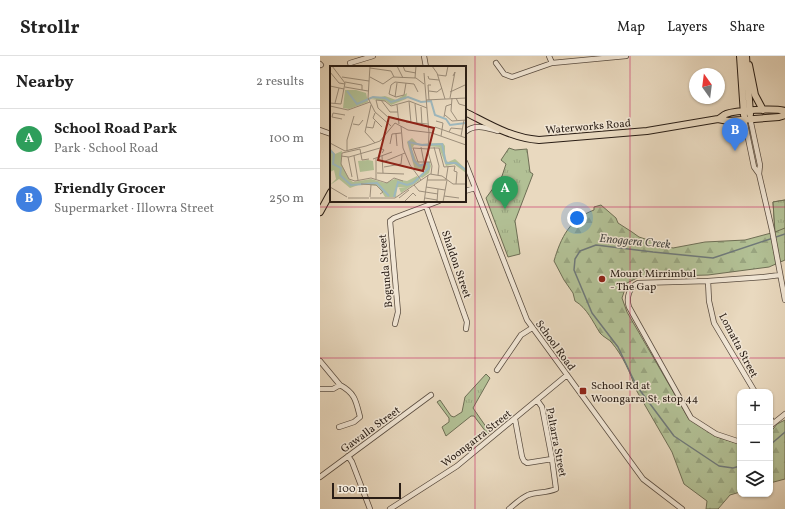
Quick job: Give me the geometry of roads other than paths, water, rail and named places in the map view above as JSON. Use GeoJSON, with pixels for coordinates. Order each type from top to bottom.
{"type":"FeatureCollection","features":[{"type":"Feature","properties":{"kind":"main road"},"geometry":{"type":"LineString","coordinates":[[740,56],[747,118]]}},
{"type":"Feature","properties":{"kind":"main road"},"geometry":{"type":"LineString","coordinates":[[746,56],[746,111]]}},
{"type":"Feature","properties":{"kind":"main road"},"geometry":{"type":"LineString","coordinates":[[746,56],[751,72],[755,95],[763,110]]}},
{"type":"Feature","properties":{"kind":"main road","name":"Waterworks Road"},"geometry":{"type":"LineString","coordinates":[[718,120],[726,114],[746,111],[779,109],[785,111]]}},
{"type":"Feature","properties":{"kind":"main road","name":"Waterworks Road"},"geometry":{"type":"LineString","coordinates":[[466,114],[504,132],[522,138],[539,140],[661,129],[718,120],[779,117],[785,115]]}},
{"type":"Feature","properties":{"kind":"main road"},"geometry":{"type":"LineString","coordinates":[[320,212],[330,194]]}},
{"type":"Feature","properties":{"kind":"street"},"geometry":{"type":"LineString","coordinates":[[350,64],[373,56]]}},
{"type":"Feature","properties":{"kind":"street"},"geometry":{"type":"LineString","coordinates":[[424,56],[426,66]]}},
{"type":"Feature","properties":{"kind":"street"},"geometry":{"type":"LineString","coordinates":[[549,56],[552,63]]}},
{"type":"Feature","properties":{"kind":"street"},"geometry":{"type":"LineString","coordinates":[[496,63],[504,74],[512,77],[552,63],[626,56]]}},
{"type":"Feature","properties":{"kind":"street"},"geometry":{"type":"LineString","coordinates":[[747,118],[754,167],[759,174],[777,252],[785,300]]}},
{"type":"Feature","properties":{"kind":"street"},"geometry":{"type":"LineString","coordinates":[[466,131],[471,127],[478,126],[504,132]]}},
{"type":"Feature","properties":{"kind":"street"},"geometry":{"type":"LineString","coordinates":[[320,130],[330,134]]}},
{"type":"Feature","properties":{"kind":"street","name":"School Road"},"geometry":{"type":"LineString","coordinates":[[466,165],[522,312],[532,328],[643,479],[682,509]]}},
{"type":"Feature","properties":{"kind":"street"},"geometry":{"type":"LineString","coordinates":[[466,191],[475,188]]}},
{"type":"Feature","properties":{"kind":"street","name":"Bogunda Street"},"geometry":{"type":"LineString","coordinates":[[395,324],[398,312],[390,221],[394,218],[436,202]]}},
{"type":"Feature","properties":{"kind":"street","name":"Shaldon Street"},"geometry":{"type":"LineString","coordinates":[[426,206],[467,322],[466,329]]}},
{"type":"Feature","properties":{"kind":"street"},"geometry":{"type":"LineString","coordinates":[[779,268],[785,267]]}},
{"type":"Feature","properties":{"kind":"street"},"geometry":{"type":"LineString","coordinates":[[737,441],[716,434],[691,418],[628,302],[630,291],[634,285],[638,283],[764,278],[780,275]]}},
{"type":"Feature","properties":{"kind":"street","name":"Lomatta Street"},"geometry":{"type":"LineString","coordinates":[[708,281],[709,301],[714,323],[753,389]]}},
{"type":"Feature","properties":{"kind":"street"},"geometry":{"type":"LineString","coordinates":[[497,370],[521,335],[532,328]]}},
{"type":"Feature","properties":{"kind":"street"},"geometry":{"type":"LineString","coordinates":[[320,361],[340,385],[349,390],[355,398],[360,417],[354,422],[339,427]]}},
{"type":"Feature","properties":{"kind":"street","name":"Woongarra Street"},"geometry":{"type":"LineString","coordinates":[[390,509],[457,466],[567,375]]}},
{"type":"Feature","properties":{"kind":"street"},"geometry":{"type":"LineString","coordinates":[[320,389],[333,390],[340,385]]}},
{"type":"Feature","properties":{"kind":"street","name":"Gawalla Street"},"geometry":{"type":"LineString","coordinates":[[320,477],[431,395]]}},
{"type":"Feature","properties":{"kind":"street","name":"Paltarra Street"},"geometry":{"type":"LineString","coordinates":[[516,507],[523,497],[556,489],[542,407],[537,400]]}},
{"type":"Feature","properties":{"kind":"street"},"geometry":{"type":"LineString","coordinates":[[773,424],[785,414]]}},
{"type":"Feature","properties":{"kind":"street"},"geometry":{"type":"LineString","coordinates":[[515,418],[522,458],[524,461],[527,463],[552,459]]}},
{"type":"Feature","properties":{"kind":"street"},"geometry":{"type":"LineString","coordinates":[[348,456],[352,462],[370,509]]}},
{"type":"Feature","properties":{"kind":"street"},"geometry":{"type":"LineString","coordinates":[[509,509],[516,507]]}},
{"type":"Feature","properties":{"kind":"waterway","name":"Enoggera Creek"},"geometry":{"type":"LineString","coordinates":[[737,467],[733,468],[719,466],[674,436],[636,385],[618,347],[592,313],[574,270],[575,259],[580,251],[596,245],[713,258],[785,234]]}},
{"type":"Feature","properties":{"kind":"waterway","name":"Enoggera Creek"},"geometry":{"type":"LineString","coordinates":[[773,442],[785,432]]}},
{"type":"Feature","properties":{"kind":"place","name":"Friendly Grocer"},"geometry":{"type":"Point","coordinates":[735,151]}},
{"type":"Feature","properties":{"kind":"place","name":"School Road Park"},"geometry":{"type":"Point","coordinates":[505,209]}},
{"type":"Feature","properties":{"kind":"place","name":"Mount Mirrimbul - The Gap"},"geometry":{"type":"Point","coordinates":[602,279]}},
{"type":"Feature","properties":{"kind":"place","name":"School Rd at Woongarra St, stop 44"},"geometry":{"type":"Point","coordinates":[583,391]}}]}
